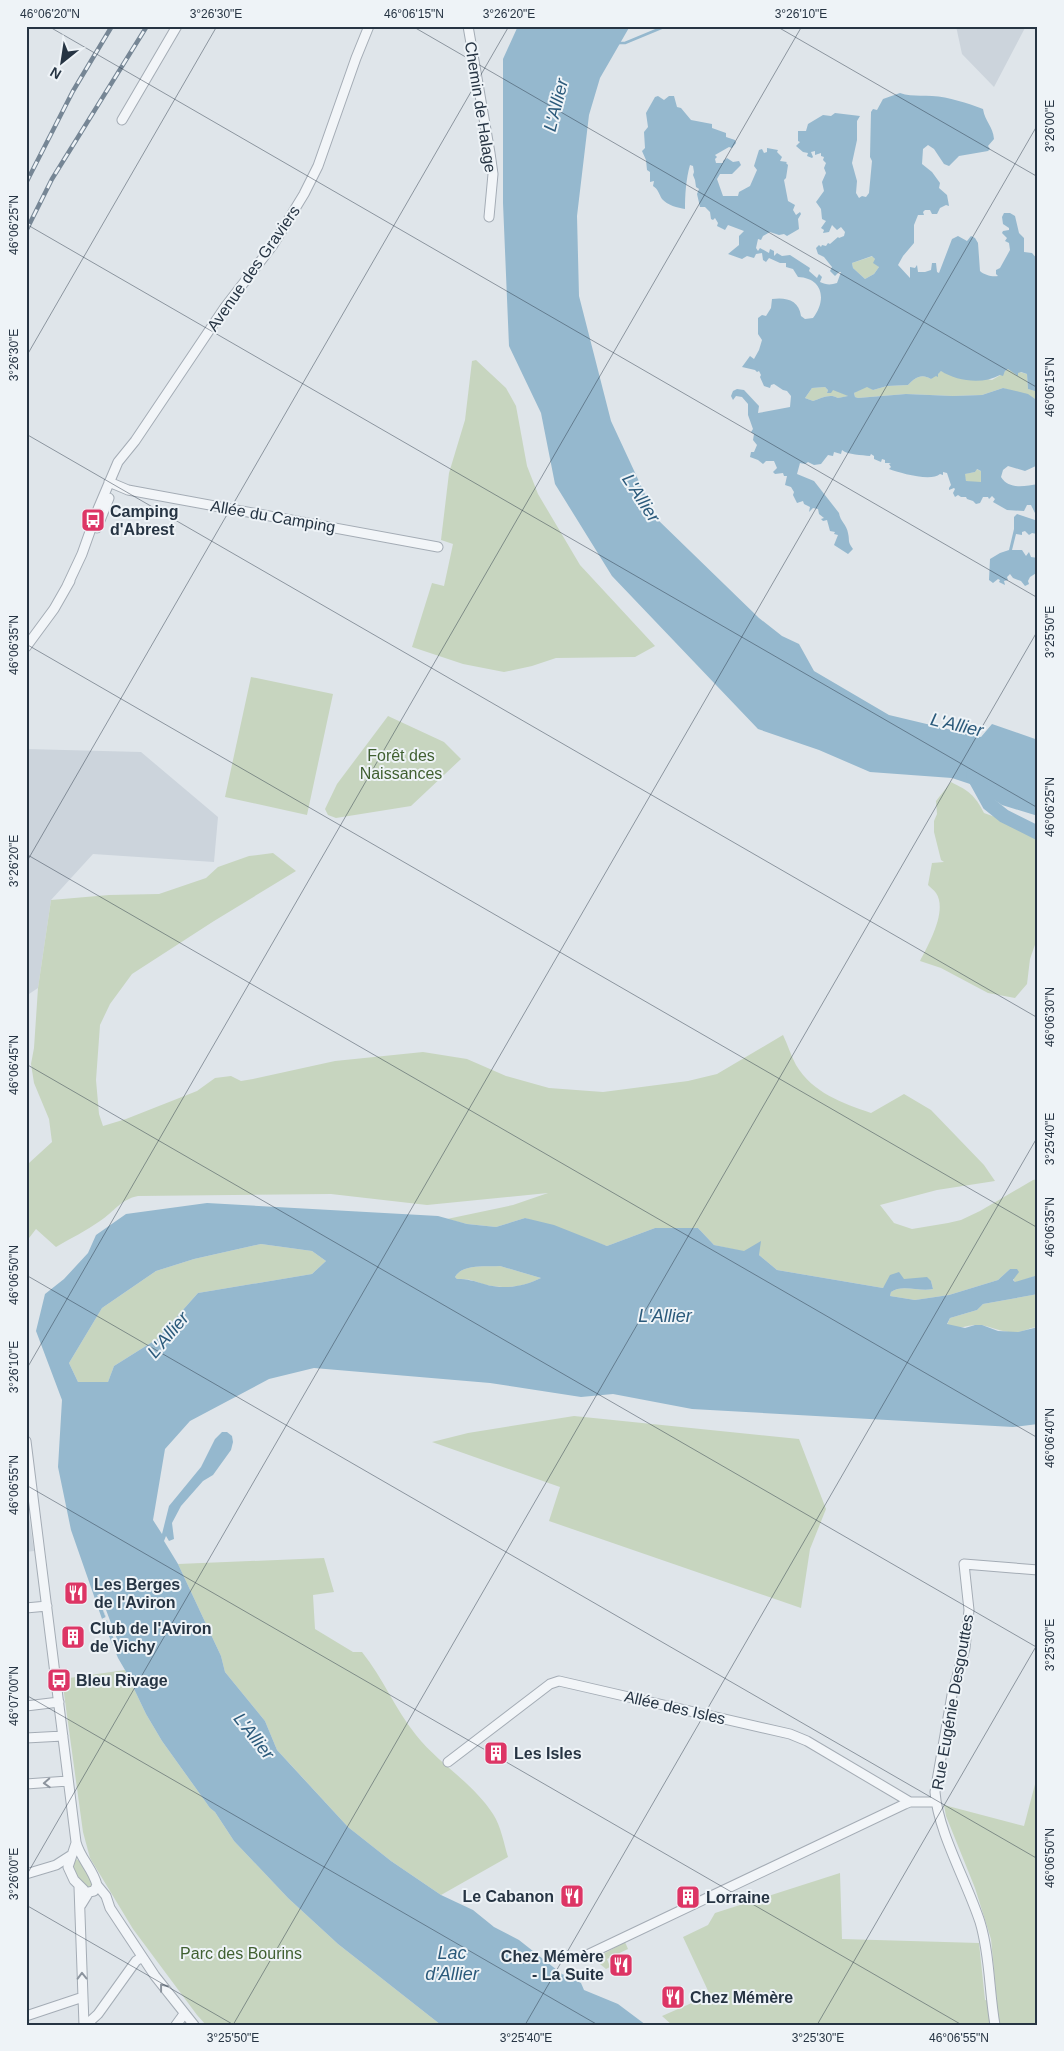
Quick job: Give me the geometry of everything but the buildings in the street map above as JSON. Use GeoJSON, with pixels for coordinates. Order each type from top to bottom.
{"type":"FeatureCollection","features":[{"type":"Feature","properties":{"kind":"street"},"geometry":{"type":"LineString","coordinates":[[122,120],[177,26]]}},
{"type":"Feature","properties":{"kind":"street","name":"Avenue des Graviers"},"geometry":{"type":"LineString","coordinates":[[26,647],[54,609],[67,586],[111,484],[118,462],[135,441],[225,307],[273,245],[304,194],[318,166],[369,26]]}},
{"type":"Feature","properties":{"kind":"street","name":"Chemin de Halage"},"geometry":{"type":"LineString","coordinates":[[468,26],[493,174],[489,217]]}},
{"type":"Feature","properties":{"kind":"street","name":"Allée du Camping"},"geometry":{"type":"LineString","coordinates":[[111,484],[128,490],[438,547]]}},
{"type":"Feature","properties":{"kind":"street"},"geometry":{"type":"LineString","coordinates":[[26,1441],[29,1488],[47,1606],[76,1842],[68,1867],[79,1887],[81,1905],[85,2025]]}},
{"type":"Feature","properties":{"kind":"street","name":"Rue Eugénie Desgouttes"},"geometry":{"type":"LineString","coordinates":[[995,2025],[990,1995],[986,1941],[970,1892],[944,1831],[935,1792],[952,1695],[965,1648],[968,1610],[964,1564],[1038,1570]]}},
{"type":"Feature","properties":{"kind":"street"},"geometry":{"type":"LineString","coordinates":[[26,1608],[47,1606]]}},
{"type":"Feature","properties":{"kind":"street","name":"Allée des Isles"},"geometry":{"type":"LineString","coordinates":[[448,1762],[550,1684],[559,1680],[790,1734],[807,1741],[910,1802]]}},
{"type":"Feature","properties":{"kind":"street"},"geometry":{"type":"LineString","coordinates":[[26,1706],[59,1702]]}},
{"type":"Feature","properties":{"kind":"street"},"geometry":{"type":"LineString","coordinates":[[26,1738],[63,1736]]}},
{"type":"Feature","properties":{"kind":"street"},"geometry":{"type":"LineString","coordinates":[[26,1784],[68,1782]]}},
{"type":"Feature","properties":{"kind":"street"},"geometry":{"type":"LineString","coordinates":[[587,1955],[910,1802],[936,1802]]}},
{"type":"Feature","properties":{"kind":"street"},"geometry":{"type":"LineString","coordinates":[[26,1874],[56,1864],[73,1855]]}},
{"type":"Feature","properties":{"kind":"street"},"geometry":{"type":"LineString","coordinates":[[73,1855],[85,1860],[97,1885],[106,1896],[108,1904],[142,1957],[194,2025]]}},
{"type":"Feature","properties":{"kind":"street"},"geometry":{"type":"LineString","coordinates":[[81,1905],[89,1892],[94,1891],[97,1885]]}},
{"type":"Feature","properties":{"kind":"street"},"geometry":{"type":"LineString","coordinates":[[79,1887],[89,1892]]}},
{"type":"Feature","properties":{"kind":"street"},"geometry":{"type":"LineString","coordinates":[[85,2025],[98,2014],[136,1961],[142,1957]]}},
{"type":"Feature","properties":{"kind":"street"},"geometry":{"type":"LineString","coordinates":[[26,2016],[83,1997]]}},
{"type":"Feature","properties":{"kind":"street"},"geometry":{"type":"LineString","coordinates":[[176,2025],[184,2014]]}},
{"type":"Feature","properties":{"kind":"shaded area"},"geometry":{"type":"Polygon","coordinates":[[[956,26],[1026,26],[994,87],[962,54],[956,26]]]}},
{"type":"Feature","properties":{"kind":"shaded area"},"geometry":{"type":"Polygon","coordinates":[[[26,749],[141,752],[218,817],[214,862],[93,854],[51,900],[38,988],[26,996],[26,749]]]}},
{"type":"Feature","properties":{"kind":"shaded area"},"geometry":{"type":"Polygon","coordinates":[[[26,1495],[34,1551],[26,1552],[26,1495]]]}},
{"type":"Feature","properties":{"kind":"green space"},"geometry":{"type":"Polygon","coordinates":[[[873,256],[879,267],[874,274],[865,279],[853,268],[852,263],[873,256]]]}},
{"type":"Feature","properties":{"kind":"green space"},"geometry":{"type":"Polygon","coordinates":[[[476,360],[506,388],[516,406],[527,466],[538,494],[580,565],[655,646],[635,657],[556,658],[504,672],[463,664],[412,647],[432,583],[444,586],[453,544],[441,540],[449,473],[465,420],[472,361],[476,360]]]}},
{"type":"Feature","properties":{"kind":"green space"},"geometry":{"type":"Polygon","coordinates":[[[1008,369],[1027,374],[1028,389],[1038,392],[1038,401],[1003,388],[982,395],[953,396],[906,394],[858,398],[855,397],[854,393],[867,386],[873,390],[887,386],[908,385],[918,377],[924,376],[931,379],[941,371],[992,380],[1008,369]]]}},
{"type":"Feature","properties":{"kind":"green space"},"geometry":{"type":"Polygon","coordinates":[[[825,387],[828,390],[827,393],[833,389],[849,396],[838,398],[829,396],[813,401],[805,398],[812,388],[825,387]]]}},
{"type":"Feature","properties":{"kind":"green space"},"geometry":{"type":"Polygon","coordinates":[[[976,469],[981,471],[980,484],[966,481],[964,474],[975,472],[976,469]]]}},
{"type":"Feature","properties":{"kind":"green space"},"geometry":{"type":"Polygon","coordinates":[[[251,677],[333,694],[307,815],[225,797],[251,677]]]}},
{"type":"Feature","properties":{"kind":"green space","name":"Forêt des Naissances"},"geometry":{"type":"Polygon","coordinates":[[[388,716],[444,742],[461,759],[411,806],[336,818],[328,815],[325,809],[337,784],[388,716]]]}},
{"type":"Feature","properties":{"kind":"green space"},"geometry":{"type":"Polygon","coordinates":[[[951,782],[971,794],[984,813],[1020,826],[1038,836],[1038,936],[1030,959],[1027,984],[1015,998],[988,993],[941,968],[920,961],[936,928],[940,909],[936,893],[928,885],[932,863],[944,862],[941,860],[934,832],[934,821],[937,814],[936,801],[951,782]]]}},
{"type":"Feature","properties":{"kind":"green space"},"geometry":{"type":"Polygon","coordinates":[[[273,853],[296,871],[132,974],[110,1004],[100,1025],[96,1080],[99,1114],[103,1126],[197,1091],[215,1078],[231,1076],[241,1081],[335,1061],[423,1052],[467,1059],[506,1076],[549,1088],[603,1092],[688,1081],[717,1074],[783,1035],[796,1065],[803,1075],[820,1090],[839,1101],[871,1113],[904,1094],[931,1110],[984,1165],[995,1181],[937,1190],[880,1205],[894,1223],[912,1229],[961,1220],[1038,1179],[1038,1275],[1015,1283],[1010,1269],[998,1280],[949,1295],[915,1300],[890,1296],[891,1292],[905,1288],[933,1289],[931,1281],[886,1285],[883,1288],[777,1270],[759,1255],[714,1245],[698,1228],[655,1228],[607,1246],[525,1218],[496,1227],[467,1224],[447,1219],[513,1205],[548,1193],[427,1205],[331,1194],[138,1196],[127,1200],[95,1225],[56,1247],[36,1229],[26,1242],[26,1163],[29,1163],[52,1142],[49,1119],[34,1083],[31,1064],[34,1048],[38,988],[51,900],[109,895],[159,894],[206,878],[218,867],[249,856],[273,853]]]}},
{"type":"Feature","properties":{"kind":"green space"},"geometry":{"type":"Polygon","coordinates":[[[261,1244],[312,1251],[326,1261],[312,1274],[198,1293],[157,1339],[114,1366],[108,1382],[78,1382],[69,1363],[102,1308],[156,1271],[194,1259],[261,1244]]]}},
{"type":"Feature","properties":{"kind":"green space"},"geometry":{"type":"Polygon","coordinates":[[[500,1266],[541,1278],[523,1285],[499,1287],[468,1279],[457,1279],[455,1277],[463,1270],[469,1268],[500,1266]]]}},
{"type":"Feature","properties":{"kind":"green space"},"geometry":{"type":"Polygon","coordinates":[[[1038,1294],[1038,1327],[1013,1332],[979,1325],[952,1327],[947,1325],[950,1318],[977,1310],[983,1304],[1038,1294]]]}},
{"type":"Feature","properties":{"kind":"green space"},"geometry":{"type":"Polygon","coordinates":[[[574,1416],[799,1439],[826,1509],[810,1549],[801,1608],[549,1521],[560,1487],[432,1442],[468,1433],[574,1416]]]}},
{"type":"Feature","properties":{"kind":"green space"},"geometry":{"type":"Polygon","coordinates":[[[324,1558],[334,1592],[313,1595],[315,1629],[353,1652],[362,1652],[416,1735],[485,1803],[496,1819],[500,1829],[508,1857],[441,1895],[391,1861],[348,1827],[277,1750],[265,1721],[225,1672],[221,1656],[178,1564],[324,1558]]]}},
{"type":"Feature","properties":{"kind":"green space","name":"Parc des Bourins"},"geometry":{"type":"Polygon","coordinates":[[[125,1670],[146,1714],[162,1741],[210,1808],[215,1812],[234,1841],[288,1898],[338,1944],[441,2025],[206,2025],[197,2015],[133,1929],[90,1858],[83,1832],[62,1679],[125,1670]]]}},
{"type":"Feature","properties":{"kind":"green space"},"geometry":{"type":"Polygon","coordinates":[[[1038,1773],[1038,2025],[672,2025],[662,2016],[710,1995],[683,1937],[708,1925],[715,1913],[840,1873],[842,1939],[979,1943],[985,2000],[997,2003],[991,1939],[975,1888],[946,1816],[944,1805],[1024,1826],[1038,1773]]]}},
{"type":"Feature","properties":{"kind":"green space"},"geometry":{"type":"Polygon","coordinates":[[[76,1859],[88,1871],[93,1887],[88,1889],[78,1878],[72,1866],[76,1859]]]}},
{"type":"Feature","properties":{"kind":"green space"},"geometry":{"type":"Polygon","coordinates":[[[625,1942],[628,1949],[607,1959],[610,1967],[606,1969],[594,1959],[625,1942]]]}},
{"type":"Feature","properties":{"kind":"water","name":"L'Allier"},"geometry":{"type":"Polygon","coordinates":[[[518,26],[630,26],[600,78],[589,115],[577,216],[579,296],[611,421],[656,518],[759,618],[782,636],[799,644],[814,671],[889,715],[981,737],[992,724],[1038,740],[1038,816],[1002,805],[970,784],[952,778],[870,772],[819,750],[758,729],[612,576],[555,484],[541,413],[509,346],[503,203],[503,59],[518,26]]]}},
{"type":"Feature","properties":{"kind":"water"},"geometry":{"type":"Polygon","coordinates":[[[900,93],[938,97],[983,109],[994,139],[988,146],[990,149],[988,151],[959,156],[949,166],[944,164],[934,149],[928,145],[923,149],[922,164],[932,172],[940,183],[939,188],[947,195],[949,206],[946,205],[940,208],[937,214],[932,214],[930,210],[925,210],[923,212],[924,215],[918,215],[914,225],[914,243],[898,265],[910,278],[910,267],[915,268],[917,265],[918,272],[925,272],[931,270],[932,263],[936,263],[937,272],[939,273],[952,239],[958,236],[967,241],[971,236],[978,243],[980,271],[984,274],[998,276],[996,270],[1000,268],[1010,250],[1009,243],[1005,241],[1007,238],[1002,233],[1009,230],[1009,228],[1003,224],[1002,217],[1004,213],[1010,213],[1015,216],[1019,233],[1024,238],[1024,252],[1032,253],[1038,260],[1038,392],[1028,389],[1027,374],[1021,372],[1018,373],[1018,376],[1008,369],[1003,376],[1000,375],[978,381],[954,377],[941,371],[938,377],[936,376],[931,379],[924,376],[918,377],[908,385],[887,386],[873,390],[867,387],[854,393],[855,397],[906,394],[982,395],[1003,388],[1028,394],[1038,401],[1038,465],[1025,471],[1008,466],[1003,470],[1001,477],[1008,484],[1013,485],[1038,484],[1038,512],[1035,513],[1031,505],[1027,505],[1024,511],[1007,510],[993,502],[995,499],[992,496],[989,499],[988,497],[983,497],[980,503],[976,504],[966,497],[958,495],[955,497],[953,493],[955,489],[949,490],[951,485],[947,473],[943,472],[943,475],[930,477],[908,474],[889,469],[891,467],[889,464],[891,463],[885,463],[885,460],[882,459],[881,462],[874,459],[874,456],[871,454],[870,456],[855,454],[842,450],[841,454],[834,452],[833,456],[828,455],[821,464],[800,463],[797,474],[814,481],[839,513],[847,530],[849,543],[853,549],[848,554],[834,545],[838,535],[830,531],[827,520],[823,521],[821,519],[824,518],[819,514],[818,509],[813,508],[809,512],[810,507],[804,504],[803,501],[797,503],[791,487],[785,485],[787,476],[784,476],[783,473],[775,474],[773,472],[777,468],[774,461],[766,461],[763,464],[750,457],[751,452],[754,452],[757,445],[753,440],[754,434],[751,432],[753,429],[748,415],[748,404],[742,397],[736,396],[733,400],[731,396],[733,391],[737,389],[744,390],[759,406],[758,413],[790,407],[791,396],[787,391],[774,384],[770,388],[764,386],[759,371],[742,367],[750,356],[754,359],[759,350],[762,340],[758,334],[758,318],[762,315],[766,316],[771,308],[772,299],[787,299],[798,306],[801,316],[805,319],[813,318],[820,304],[820,291],[813,281],[798,277],[793,269],[786,267],[786,263],[780,263],[769,258],[766,262],[763,260],[762,253],[756,254],[754,258],[747,256],[742,259],[728,254],[739,245],[739,236],[744,231],[728,225],[725,230],[717,226],[718,223],[715,218],[711,219],[710,212],[705,207],[700,207],[697,194],[699,189],[696,187],[693,166],[690,165],[685,209],[676,207],[664,201],[653,186],[654,181],[650,182],[650,172],[647,170],[646,160],[642,151],[645,148],[644,132],[648,127],[646,113],[655,97],[658,96],[664,100],[669,96],[674,96],[677,107],[681,108],[691,120],[712,124],[712,128],[726,133],[726,137],[735,140],[736,143],[732,148],[729,147],[715,155],[717,157],[715,159],[716,163],[723,163],[727,158],[733,162],[739,161],[741,165],[732,174],[720,174],[717,179],[723,196],[738,196],[739,192],[750,186],[757,170],[754,166],[759,150],[762,149],[764,153],[767,152],[767,148],[778,150],[777,152],[782,157],[780,161],[787,162],[788,165],[784,180],[788,201],[795,205],[793,210],[796,215],[800,212],[801,214],[798,219],[799,229],[787,236],[770,232],[763,236],[761,240],[758,239],[756,248],[758,251],[760,248],[769,253],[770,249],[774,251],[774,256],[777,253],[782,256],[790,255],[810,268],[809,271],[817,278],[819,274],[822,277],[820,282],[835,284],[841,272],[835,276],[830,271],[832,267],[824,257],[818,254],[816,248],[819,245],[821,247],[822,245],[826,246],[828,243],[830,244],[838,237],[844,236],[845,232],[841,227],[837,230],[832,225],[829,232],[823,233],[824,230],[821,228],[826,221],[822,219],[821,209],[816,202],[824,191],[822,182],[826,173],[824,168],[826,163],[821,153],[815,155],[815,151],[811,152],[812,158],[807,156],[808,153],[803,152],[796,146],[800,142],[798,141],[798,131],[806,131],[808,124],[823,115],[831,116],[835,113],[860,116],[857,121],[857,140],[852,163],[857,181],[856,193],[859,198],[862,196],[866,197],[869,193],[872,161],[870,157],[871,112],[873,109],[877,110],[883,99],[900,93]],[[872,256],[852,263],[853,268],[865,279],[874,274],[879,267],[873,263],[875,259],[872,256]],[[825,387],[812,388],[805,398],[813,401],[829,396],[838,398],[848,396],[833,390],[831,393],[827,393],[828,390],[825,387]],[[977,469],[975,472],[965,474],[966,481],[981,482],[981,471],[977,469]]]}},
{"type":"Feature","properties":{"kind":"water"},"geometry":{"type":"Polygon","coordinates":[[[1017,514],[1038,521],[1037,534],[1032,533],[1029,535],[1025,531],[1022,532],[1022,535],[1016,534],[1012,550],[1022,550],[1026,556],[1029,552],[1031,557],[1038,558],[1038,572],[1030,577],[1029,584],[1025,586],[1010,574],[1007,577],[1008,580],[1004,581],[1005,585],[999,582],[1000,580],[998,579],[993,583],[989,580],[990,559],[1009,550],[1014,529],[1014,517],[1017,514]]]}},
{"type":"Feature","properties":{"kind":"water","name":"L'Allier"},"geometry":{"type":"Polygon","coordinates":[[[207,1203],[438,1216],[467,1224],[496,1227],[525,1218],[554,1225],[607,1246],[655,1228],[698,1228],[714,1245],[744,1251],[761,1241],[759,1255],[777,1270],[883,1288],[890,1275],[899,1272],[904,1279],[927,1277],[931,1281],[933,1289],[905,1288],[891,1292],[890,1296],[915,1300],[949,1295],[998,1280],[1010,1269],[1017,1269],[1019,1272],[1013,1280],[1015,1282],[1038,1275],[1038,1294],[983,1304],[977,1310],[950,1318],[947,1324],[965,1328],[982,1325],[998,1331],[1018,1332],[1038,1327],[1038,1424],[1013,1427],[692,1409],[613,1394],[581,1397],[490,1383],[314,1368],[269,1379],[190,1421],[165,1449],[153,1520],[162,1534],[169,1506],[201,1467],[215,1439],[222,1432],[227,1432],[232,1436],[231,1450],[213,1475],[203,1481],[181,1506],[172,1523],[174,1539],[169,1541],[166,1536],[164,1541],[178,1564],[221,1656],[225,1672],[265,1721],[277,1750],[348,1827],[391,1861],[441,1895],[473,1910],[494,1927],[519,1940],[562,1974],[581,1983],[584,1990],[618,2004],[646,2025],[441,2025],[338,1944],[288,1898],[234,1841],[215,1812],[210,1808],[162,1741],[146,1714],[118,1658],[103,1622],[107,1620],[106,1617],[102,1619],[71,1530],[58,1467],[62,1400],[36,1331],[45,1294],[64,1279],[88,1253],[96,1235],[126,1214],[207,1203]],[[261,1244],[194,1259],[156,1271],[102,1308],[69,1363],[78,1382],[108,1382],[114,1366],[157,1339],[198,1293],[312,1274],[326,1261],[312,1251],[261,1244]],[[500,1266],[469,1268],[463,1270],[455,1277],[498,1287],[527,1284],[541,1278],[500,1266]]]}},
{"type":"Feature","properties":{"kind":"pier"},"geometry":{"type":"Polygon","coordinates":[[[100,1594],[120,1647],[117,1648],[107,1620],[103,1622],[102,1619],[106,1617],[97,1595],[100,1594]]]}},
{"type":"Feature","properties":{"kind":"waterway"},"geometry":{"type":"LineString","coordinates":[[618,43],[625,43],[666,26]]}},
{"type":"Feature","properties":{"kind":"waterway"},"geometry":{"type":"LineString","coordinates":[[973,775],[989,804],[1004,816],[1038,833]]}},
{"type":"Feature","properties":{"kind":"railway"},"geometry":{"type":"LineString","coordinates":[[26,183],[73,91],[112,26]]}},
{"type":"Feature","properties":{"kind":"railway"},"geometry":{"type":"LineString","coordinates":[[26,231],[52,179],[147,26]]}},
{"type":"Feature","properties":{"kind":"place","name":"Camping d'Abrest"},"geometry":{"type":"Point","coordinates":[93,520]}},
{"type":"Feature","properties":{"kind":"place","name":"Les Berges de l'Aviron"},"geometry":{"type":"Point","coordinates":[76,1593]}},
{"type":"Feature","properties":{"kind":"place","name":"Club de l'Aviron de Vichy"},"geometry":{"type":"Point","coordinates":[73,1637]}},
{"type":"Feature","properties":{"kind":"place","name":"Bleu Rivage"},"geometry":{"type":"Point","coordinates":[59,1680]}},
{"type":"Feature","properties":{"kind":"place","name":"Les Isles"},"geometry":{"type":"Point","coordinates":[496,1753]}},
{"type":"Feature","properties":{"kind":"place","name":"Le Cabanon"},"geometry":{"type":"Point","coordinates":[572,1896]}},
{"type":"Feature","properties":{"kind":"place","name":"Lorraine"},"geometry":{"type":"Point","coordinates":[688,1897]}},
{"type":"Feature","properties":{"kind":"place","name":"Chez Mémère - La Suite"},"geometry":{"type":"Point","coordinates":[621,1965]}},
{"type":"Feature","properties":{"kind":"place","name":"Chez Mémère"},"geometry":{"type":"Point","coordinates":[673,1997]}},
{"type":"Feature","properties":{"kind":"water label","name":"Lac d'Allier"},"geometry":{"type":"Point","coordinates":[452,1964]}}]}
